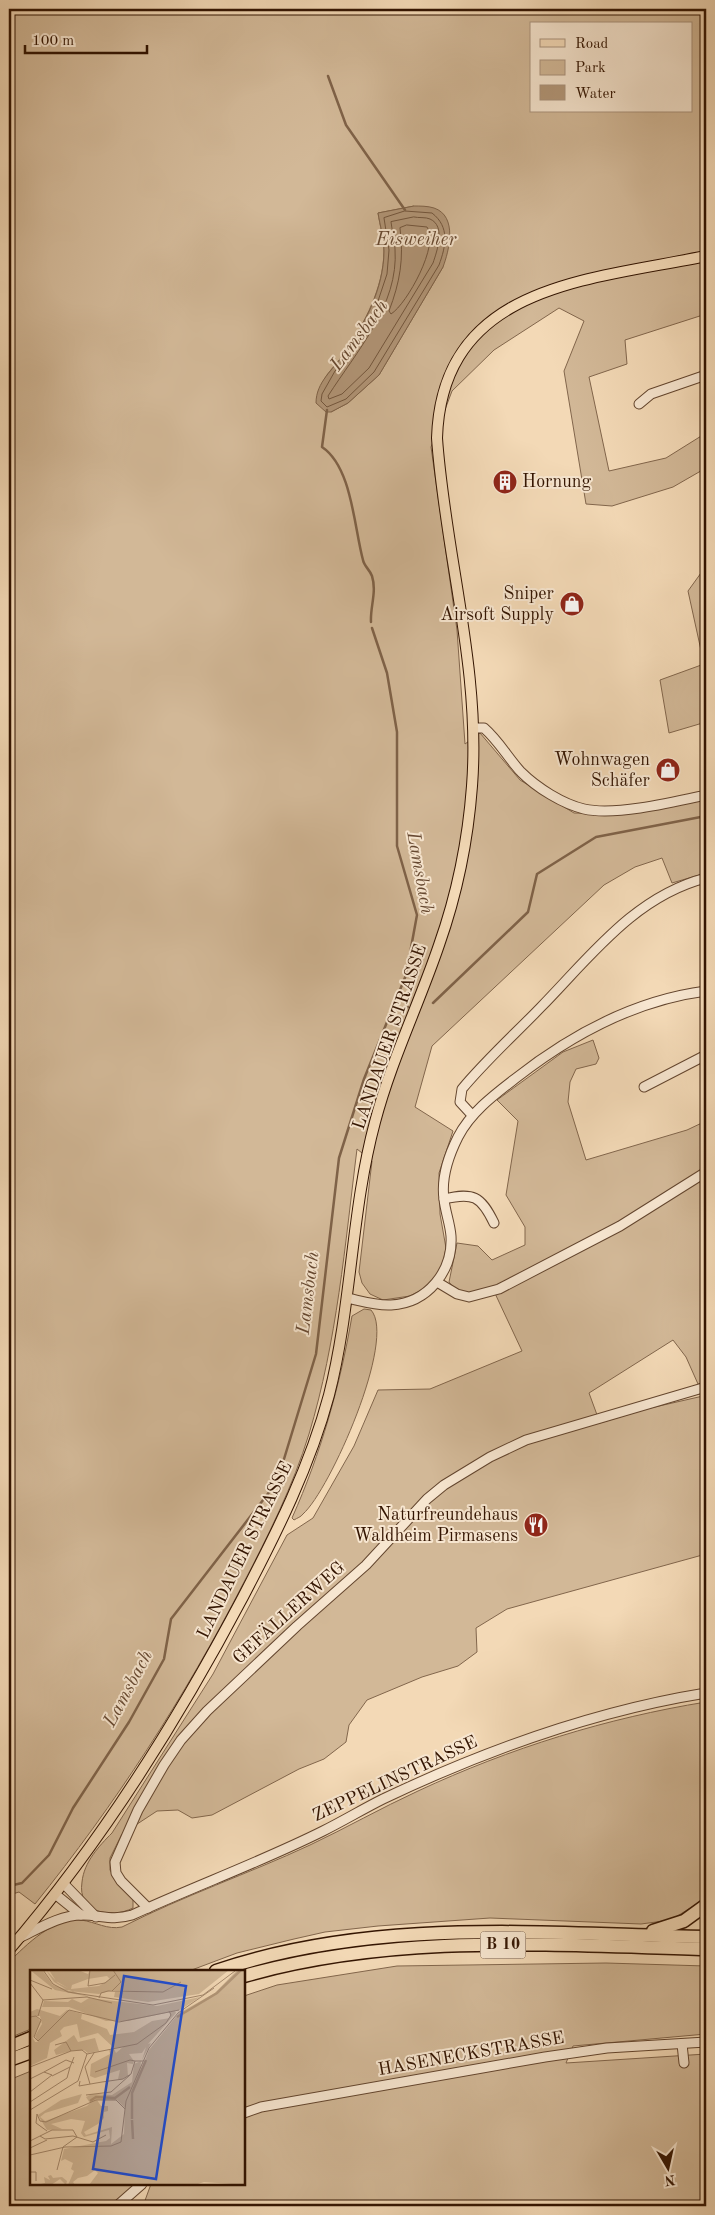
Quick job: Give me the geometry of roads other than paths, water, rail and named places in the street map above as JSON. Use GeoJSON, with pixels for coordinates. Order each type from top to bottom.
{"type":"FeatureCollection","features":[{"type":"Feature","properties":{"kind":"highway"},"geometry":{"type":"LineString","coordinates":[[624,1934],[672,1926],[706,1905]]}},
{"type":"Feature","properties":{"kind":"highway","name":"B 10"},"geometry":{"type":"LineString","coordinates":[[220,1970],[294,1949],[386,1935],[468,1932],[706,1936]]}},
{"type":"Feature","properties":{"kind":"highway","name":"B 10"},"geometry":{"type":"LineString","coordinates":[[245,1976],[322,1957],[396,1948],[466,1945],[706,1950]]}},
{"type":"Feature","properties":{"kind":"highway"},"geometry":{"type":"LineString","coordinates":[[9,2047],[30,2038]]}},
{"type":"Feature","properties":{"kind":"highway"},"geometry":{"type":"LineString","coordinates":[[9,2060],[30,2052]]}},
{"type":"Feature","properties":{"kind":"main road","name":"LANDAUER STRASSE"},"geometry":{"type":"LineString","coordinates":[[9,1950],[55,1894],[118,1807],[182,1707],[280,1526],[319,1428],[336,1364],[365,1168],[376,1117],[398,1052],[440,943],[458,882],[471,793],[473,728],[468,665],[437,438],[443,393],[454,363],[472,339],[490,321],[510,306],[540,293],[562,286],[706,256]]}},
{"type":"Feature","properties":{"kind":"street"},"geometry":{"type":"LineString","coordinates":[[639,404],[645,396],[706,375]]}},
{"type":"Feature","properties":{"kind":"street"},"geometry":{"type":"LineString","coordinates":[[473,728],[484,728],[523,774],[536,784],[561,799],[586,809],[622,809],[706,794]]}},
{"type":"Feature","properties":{"kind":"street"},"geometry":{"type":"LineString","coordinates":[[472,1116],[460,1102],[462,1089],[624,921],[656,898],[684,884],[706,878]]}},
{"type":"Feature","properties":{"kind":"street"},"geometry":{"type":"LineString","coordinates":[[347,1298],[385,1305],[404,1303],[416,1299],[437,1282],[445,1270],[451,1246],[451,1234],[444,1199],[444,1180],[451,1153],[472,1116],[505,1086],[565,1043],[600,1025],[648,1005],[706,991]]}},
{"type":"Feature","properties":{"kind":"street"},"geometry":{"type":"LineString","coordinates":[[644,1087],[706,1056]]}},
{"type":"Feature","properties":{"kind":"street"},"geometry":{"type":"LineString","coordinates":[[437,1282],[457,1294],[469,1297],[499,1289],[620,1226],[706,1172]]}},
{"type":"Feature","properties":{"kind":"street"},"geometry":{"type":"LineString","coordinates":[[444,1199],[467,1196],[477,1198],[484,1204],[494,1223]]}},
{"type":"Feature","properties":{"kind":"street","name":"GEFÄLLERWEG"},"geometry":{"type":"LineString","coordinates":[[148,1908],[116,1873],[115,1862],[138,1810],[181,1740],[207,1711],[284,1637],[366,1565],[427,1499],[444,1485],[490,1457],[526,1440],[706,1387]]}},
{"type":"Feature","properties":{"kind":"street","name":"ZEPPELINSTRASSE"},"geometry":{"type":"LineString","coordinates":[[96,1917],[120,1919],[148,1908],[322,1831],[382,1799],[447,1770],[558,1728],[622,1709],[706,1693]]}},
{"type":"Feature","properties":{"kind":"street"},"geometry":{"type":"LineString","coordinates":[[63,1883],[96,1917]]}},
{"type":"Feature","properties":{"kind":"street"},"geometry":{"type":"LineString","coordinates":[[55,1894],[81,1915]]}},
{"type":"Feature","properties":{"kind":"street"},"geometry":{"type":"LineString","coordinates":[[19,1938],[63,1918],[81,1915],[96,1917]]}},
{"type":"Feature","properties":{"kind":"street","name":"HASENECKSTRASSE"},"geometry":{"type":"LineString","coordinates":[[245,2113],[261,2107],[545,2057],[607,2048],[706,2042]]}},
{"type":"Feature","properties":{"kind":"street"},"geometry":{"type":"LineString","coordinates":[[682,2044],[684,2062]]}},
{"type":"Feature","properties":{"kind":"street"},"geometry":{"type":"LineString","coordinates":[[117,2206],[141,2185]]}},
{"type":"Feature","properties":{"kind":"water","name":"Eisweiher"},"geometry":{"type":"Polygon","coordinates":[[[414,206],[434,208],[442,212],[446,218],[450,235],[448,252],[443,267],[379,375],[348,403],[331,412],[326,412],[316,403],[319,389],[322,382],[359,331],[372,305],[381,278],[384,246],[378,213],[414,206]]]}},
{"type":"Feature","properties":{"kind":"waterway","name":"Lamsbach"},"geometry":{"type":"LineString","coordinates":[[328,76],[346,125],[405,210]]}},
{"type":"Feature","properties":{"kind":"waterway","name":"Lamsbach"},"geometry":{"type":"LineString","coordinates":[[327,410],[322,447],[332,456],[340,468],[346,483],[364,562],[373,582],[374,594],[371,622]]}},
{"type":"Feature","properties":{"kind":"waterway","name":"Lamsbach"},"geometry":{"type":"LineString","coordinates":[[9,1886],[22,1883],[49,1855],[73,1808],[129,1722],[164,1659],[171,1619],[277,1482],[316,1354],[339,1158],[364,1079],[406,975],[417,915],[397,846],[397,732],[387,673],[372,628]]}},
{"type":"Feature","properties":{"kind":"waterway"},"geometry":{"type":"LineString","coordinates":[[433,1003],[528,912],[537,874],[596,837],[706,816]]}},
{"type":"Feature","properties":{"kind":"waterway"},"geometry":{"type":"LineString","coordinates":[[391,1011],[408,1007]]}},
{"type":"Feature","properties":{"kind":"place","name":"Hornung"},"geometry":{"type":"Point","coordinates":[505,482]}},
{"type":"Feature","properties":{"kind":"place","name":"Sniper Airsoft Supply"},"geometry":{"type":"Point","coordinates":[572,604]}},
{"type":"Feature","properties":{"kind":"place","name":"Wohnwagen Schäfer"},"geometry":{"type":"Point","coordinates":[668,770]}},
{"type":"Feature","properties":{"kind":"place","name":"Naturfreundehaus Waldheim Pirmasens"},"geometry":{"type":"Point","coordinates":[536,1525]}}]}
